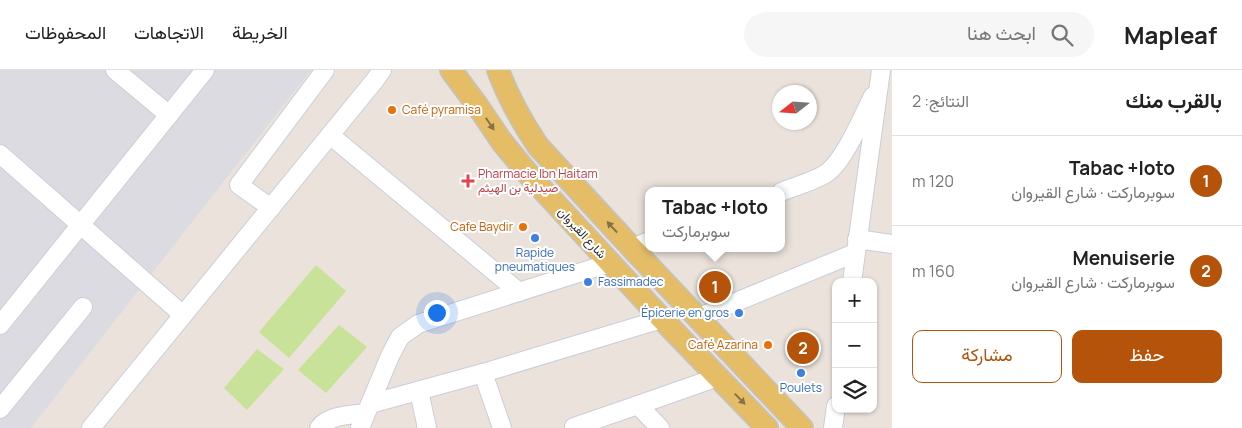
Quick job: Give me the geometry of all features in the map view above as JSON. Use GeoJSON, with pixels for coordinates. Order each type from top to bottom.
{"type":"FeatureCollection","features":[{"type":"Feature","properties":{"kind":"main road","name":"شارع القيروان"},"geometry":{"type":"LineString","coordinates":[[451,70],[515,159],[558,208],[767,428]]}},
{"type":"Feature","properties":{"kind":"main road"},"geometry":{"type":"LineString","coordinates":[[498,70],[514,108],[538,146],[640,244]]}},
{"type":"Feature","properties":{"kind":"main road"},"geometry":{"type":"LineString","coordinates":[[646,252],[697,318],[802,428]]}},
{"type":"Feature","properties":{"kind":"street"},"geometry":{"type":"LineString","coordinates":[[115,70],[169,115]]}},
{"type":"Feature","properties":{"kind":"street"},"geometry":{"type":"LineString","coordinates":[[0,325],[205,70]]}},
{"type":"Feature","properties":{"kind":"street"},"geometry":{"type":"LineString","coordinates":[[271,208],[239,185],[325,70]]}},
{"type":"Feature","properties":{"kind":"street"},"geometry":{"type":"LineString","coordinates":[[91,428],[379,75],[390,70]]}},
{"type":"Feature","properties":{"kind":"street"},"geometry":{"type":"LineString","coordinates":[[785,190],[827,173],[836,163],[846,148],[880,77]]}},
{"type":"Feature","properties":{"kind":"street"},"geometry":{"type":"LineString","coordinates":[[852,278],[880,77]]}},
{"type":"Feature","properties":{"kind":"street"},"geometry":{"type":"LineString","coordinates":[[330,135],[519,292]]}},
{"type":"Feature","properties":{"kind":"street"},"geometry":{"type":"LineString","coordinates":[[0,154],[183,315]]}},
{"type":"Feature","properties":{"kind":"street"},"geometry":{"type":"LineString","coordinates":[[697,318],[856,246],[892,244]]}},
{"type":"Feature","properties":{"kind":"street"},"geometry":{"type":"LineString","coordinates":[[365,415],[400,337],[418,324],[610,263]]}},
{"type":"Feature","properties":{"kind":"street"},"geometry":{"type":"LineString","coordinates":[[0,409],[83,307]]}},
{"type":"Feature","properties":{"kind":"street"},"geometry":{"type":"LineString","coordinates":[[319,428],[329,419],[365,415],[419,391],[662,319]]}},
{"type":"Feature","properties":{"kind":"street"},"geometry":{"type":"LineString","coordinates":[[484,373],[502,428]]}},
{"type":"Feature","properties":{"kind":"street"},"geometry":{"type":"LineString","coordinates":[[574,428],[718,377]]}},
{"type":"Feature","properties":{"kind":"street"},"geometry":{"type":"LineString","coordinates":[[419,391],[427,428]]}},
{"type":"Feature","properties":{"kind":"street"},"geometry":{"type":"LineString","coordinates":[[638,405],[660,428]]}},
{"type":"Feature","properties":{"kind":"street"},"geometry":{"type":"LineString","coordinates":[[833,428],[835,413]]}},
{"type":"Feature","properties":{"kind":"shaded area"},"geometry":{"type":"Polygon","coordinates":[[[0,70],[311,70],[31,428],[0,428],[0,70]]]}},
{"type":"Feature","properties":{"kind":"green space"},"geometry":{"type":"Polygon","coordinates":[[[316,265],[346,291],[289,358],[259,332],[316,265]]]}},
{"type":"Feature","properties":{"kind":"green space"},"geometry":{"type":"Polygon","coordinates":[[[339,325],[367,347],[326,393],[298,370],[339,325]]]}},
{"type":"Feature","properties":{"kind":"green space"},"geometry":{"type":"Polygon","coordinates":[[[257,349],[284,369],[247,410],[224,388],[257,349]]]}},
{"type":"Feature","properties":{"kind":"place","name":"Café pyramisa"},"geometry":{"type":"Point","coordinates":[392,110]}},
{"type":"Feature","properties":{"kind":"place","name":"Pharmacie Ibn Haitam صيدلية بن الهيثم"},"geometry":{"type":"Point","coordinates":[468,181]}},
{"type":"Feature","properties":{"kind":"place","name":"Cafe Baydir"},"geometry":{"type":"Point","coordinates":[523,227]}},
{"type":"Feature","properties":{"kind":"place","name":"Rapide pneumatiques"},"geometry":{"type":"Point","coordinates":[535,238]}},
{"type":"Feature","properties":{"kind":"place","name":"Fassimadec"},"geometry":{"type":"Point","coordinates":[588,282]}},
{"type":"Feature","properties":{"kind":"place","name":"Tabac +loto"},"geometry":{"type":"Point","coordinates":[715,287]}},
{"type":"Feature","properties":{"kind":"place","name":"Épicerie en gros"},"geometry":{"type":"Point","coordinates":[739,313]}},
{"type":"Feature","properties":{"kind":"place","name":"Café Azarina"},"geometry":{"type":"Point","coordinates":[768,345]}},
{"type":"Feature","properties":{"kind":"place","name":"Menuiserie"},"geometry":{"type":"Point","coordinates":[803,348]}},
{"type":"Feature","properties":{"kind":"place","name":"Poulets"},"geometry":{"type":"Point","coordinates":[801,373]}}]}
